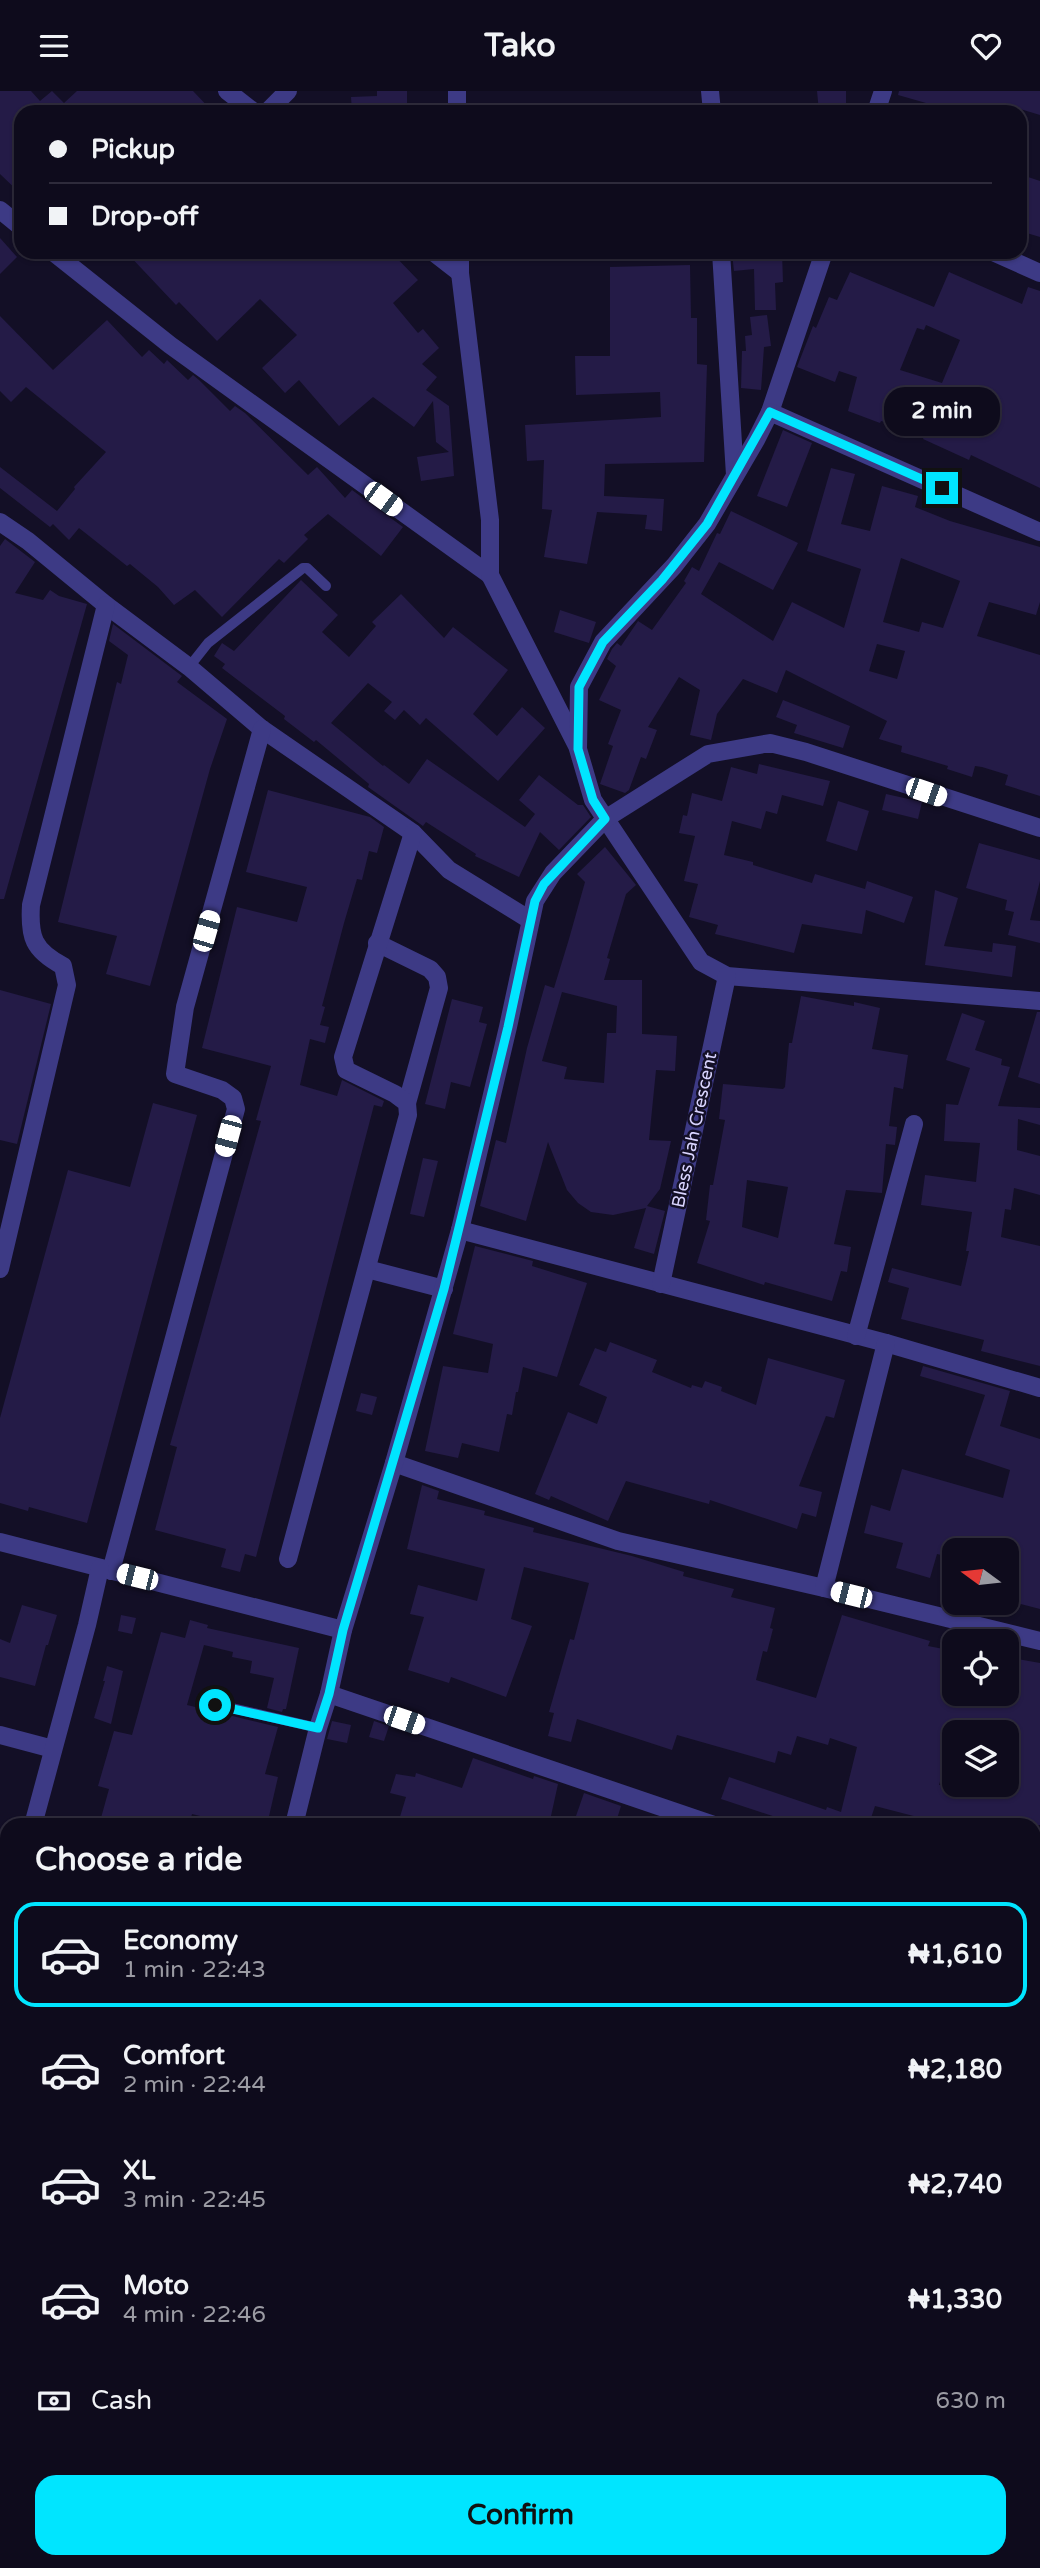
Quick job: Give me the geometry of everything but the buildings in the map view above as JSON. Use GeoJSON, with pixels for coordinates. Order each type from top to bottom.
{"type":"FeatureCollection","features":[{"type":"Feature","properties":{"kind":"street"},"geometry":{"type":"LineString","coordinates":[[228,91],[245,105]]}},
{"type":"Feature","properties":{"kind":"street"},"geometry":{"type":"LineString","coordinates":[[274,105],[288,91]]}},
{"type":"Feature","properties":{"kind":"street"},"geometry":{"type":"LineString","coordinates":[[0,210],[14,221]]}},
{"type":"Feature","properties":{"kind":"street"},"geometry":{"type":"LineString","coordinates":[[62,259],[170,345],[490,575]]}},
{"type":"Feature","properties":{"kind":"street"},"geometry":{"type":"LineString","coordinates":[[442,259],[460,273]]}},
{"type":"Feature","properties":{"kind":"street"},"geometry":{"type":"LineString","coordinates":[[460,259],[490,520],[490,575],[578,749],[593,800],[701,962],[727,976],[1040,1001]]}},
{"type":"Feature","properties":{"kind":"street"},"geometry":{"type":"LineString","coordinates":[[721,259],[735,475]]}},
{"type":"Feature","properties":{"kind":"street"},"geometry":{"type":"LineString","coordinates":[[578,749],[579,687],[603,642],[674,566],[707,524],[735,475],[770,412],[822,259]]}},
{"type":"Feature","properties":{"kind":"street"},"geometry":{"type":"LineString","coordinates":[[1009,259],[1040,273]]}},
{"type":"Feature","properties":{"kind":"street"},"geometry":{"type":"LineString","coordinates":[[770,412],[1040,532]]}},
{"type":"Feature","properties":{"kind":"street"},"geometry":{"type":"LineString","coordinates":[[0,522],[189,667],[262,729],[413,833],[449,870],[530,920]]}},
{"type":"Feature","properties":{"kind":"street"},"geometry":{"type":"LineString","coordinates":[[0,1269],[66,985],[63,965],[36,946],[30,926],[31,905],[106,605]]}},
{"type":"Feature","properties":{"kind":"street"},"geometry":{"type":"LineString","coordinates":[[35,1818],[87,1625],[236,1109],[233,1098],[222,1090],[175,1074],[185,1007],[262,729]]}},
{"type":"Feature","properties":{"kind":"street"},"geometry":{"type":"LineString","coordinates":[[296,1818],[343,1630],[460,1230],[508,1027],[530,920],[535,901],[544,884],[605,819],[708,754],[770,743],[806,752],[1040,828]]}},
{"type":"Feature","properties":{"kind":"street"},"geometry":{"type":"LineString","coordinates":[[407,1103],[395,1094],[346,1070],[343,1057],[413,833]]}},
{"type":"Feature","properties":{"kind":"street"},"geometry":{"type":"LineString","coordinates":[[288,1559],[408,1115],[407,1103],[439,988],[437,977],[430,969],[377,943]]}},
{"type":"Feature","properties":{"kind":"street","name":"Bless Jah Crescent"},"geometry":{"type":"LineString","coordinates":[[661,1284],[727,976]]}},
{"type":"Feature","properties":{"kind":"street"},"geometry":{"type":"LineString","coordinates":[[856,1336],[914,1124]]}},
{"type":"Feature","properties":{"kind":"street"},"geometry":{"type":"LineString","coordinates":[[460,1230],[886,1343],[1036,1391]]}},
{"type":"Feature","properties":{"kind":"street"},"geometry":{"type":"LineString","coordinates":[[367,1269],[444,1289]]}},
{"type":"Feature","properties":{"kind":"street"},"geometry":{"type":"LineString","coordinates":[[824,1588],[886,1343]]}},
{"type":"Feature","properties":{"kind":"street"},"geometry":{"type":"LineString","coordinates":[[394,1463],[618,1541],[1040,1641]]}},
{"type":"Feature","properties":{"kind":"street"},"geometry":{"type":"LineString","coordinates":[[0,1542],[343,1630]]}},
{"type":"Feature","properties":{"kind":"street"},"geometry":{"type":"LineString","coordinates":[[329,1694],[691,1818]]}},
{"type":"Feature","properties":{"kind":"street"},"geometry":{"type":"LineString","coordinates":[[0,1735],[53,1749]]}},
{"type":"Feature","properties":{"kind":"lane"},"geometry":{"type":"LineString","coordinates":[[189,667],[208,643],[305,566],[326,586]]}},
{"type":"Feature","properties":{"kind":"lane"},"geometry":{"type":"LineString","coordinates":[[215,1705],[318,1728]]}},
{"type":"Feature","properties":{"kind":"route"},"geometry":{"type":"LineString","coordinates":[[215,1705],[318,1728],[329,1694],[343,1630],[460,1230],[535,901],[553,873],[605,819],[593,800],[578,749],[579,687],[603,642],[662,580],[707,524],[770,412],[942,488]]}}]}
